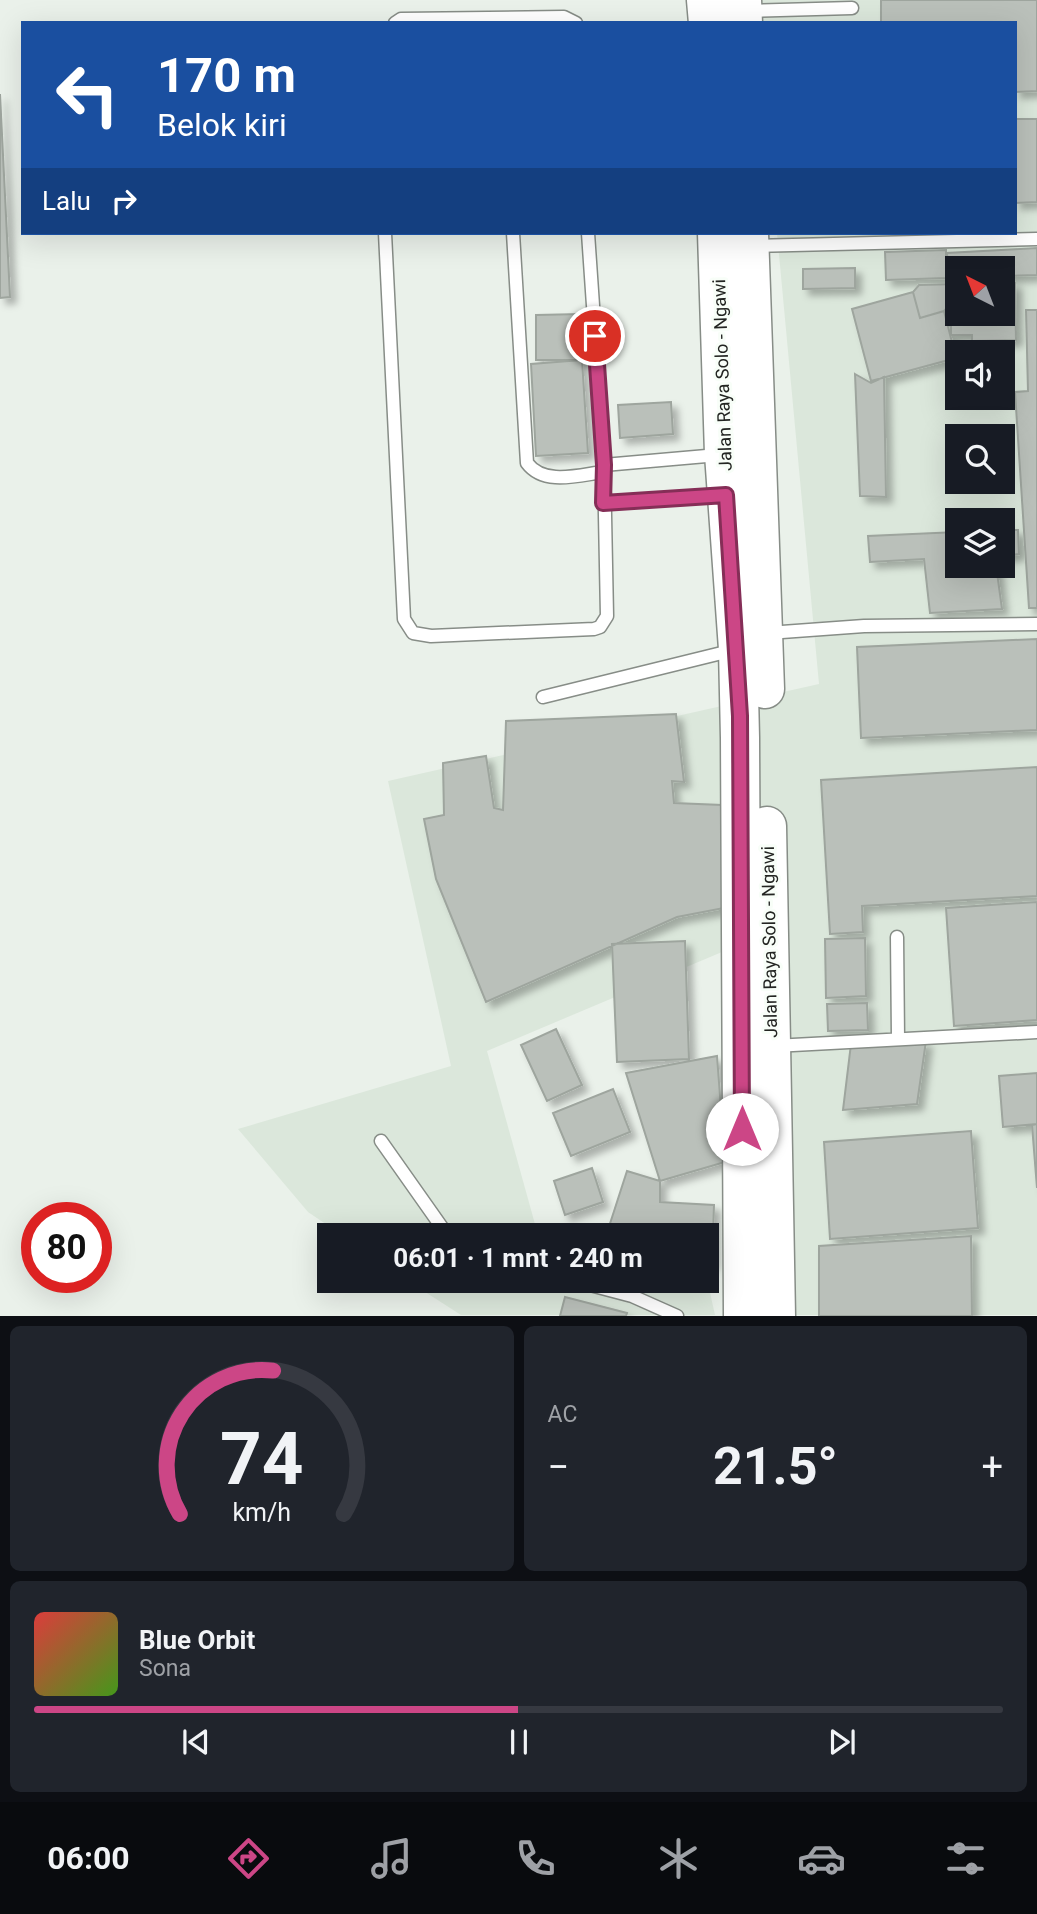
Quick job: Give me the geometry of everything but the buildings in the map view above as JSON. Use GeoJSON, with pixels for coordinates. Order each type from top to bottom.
{"type":"FeatureCollection","features":[{"type":"Feature","properties":{"kind":"highway"},"geometry":{"type":"LineString","coordinates":[[706,0],[734,14]]}},
{"type":"Feature","properties":{"kind":"highway","name":"Jalan Raya Solo - Ngawi"},"geometry":{"type":"LineString","coordinates":[[739,237],[724,454],[726,495],[751,641],[743,1315]]}},
{"type":"Feature","properties":{"kind":"highway","name":"Jalan Raya Solo - Ngawi"},"geometry":{"type":"LineString","coordinates":[[739,237],[751,641],[770,1046],[776,1315]]}},
{"type":"Feature","properties":{"kind":"lane"},"geometry":{"type":"LineString","coordinates":[[734,14],[852,8]]}},
{"type":"Feature","properties":{"kind":"lane"},"geometry":{"type":"LineString","coordinates":[[398,21],[564,17],[572,21]]}},
{"type":"Feature","properties":{"kind":"lane"},"geometry":{"type":"LineString","coordinates":[[385,235],[404,618],[409,629],[420,636],[600,627],[607,616],[604,469],[588,235]]}},
{"type":"Feature","properties":{"kind":"lane"},"geometry":{"type":"LineString","coordinates":[[513,235],[527,463],[536,473],[551,477],[724,454]]}},
{"type":"Feature","properties":{"kind":"lane"},"geometry":{"type":"LineString","coordinates":[[739,237],[1037,239]]}},
{"type":"Feature","properties":{"kind":"lane"},"geometry":{"type":"LineString","coordinates":[[603,503],[726,495]]}},
{"type":"Feature","properties":{"kind":"lane"},"geometry":{"type":"LineString","coordinates":[[543,697],[751,641],[864,626],[1037,624]]}},
{"type":"Feature","properties":{"kind":"lane"},"geometry":{"type":"LineString","coordinates":[[897,937],[898,1038]]}},
{"type":"Feature","properties":{"kind":"lane"},"geometry":{"type":"LineString","coordinates":[[770,1046],[1037,1032]]}},
{"type":"Feature","properties":{"kind":"lane"},"geometry":{"type":"LineString","coordinates":[[381,1141],[439,1223]]}},
{"type":"Feature","properties":{"kind":"lane"},"geometry":{"type":"LineString","coordinates":[[621,1293],[677,1315]]}},
{"type":"Feature","properties":{"kind":"shaded area"},"geometry":{"type":"Polygon","coordinates":[[[755,0],[1037,0],[1037,1315],[763,1315],[741,944],[487,1051],[535,1223],[324,1223],[308,1212],[238,1129],[451,1066],[388,781],[819,684],[777,235],[1017,235],[1017,21],[757,21],[755,0]]]}},
{"type":"Feature","properties":{"kind":"shaded area"},"geometry":{"type":"Polygon","coordinates":[[[427,1293],[710,1293],[715,1315],[461,1315],[427,1293]]]}},
{"type":"Feature","properties":{"kind":"route"},"geometry":{"type":"LineString","coordinates":[[595,336],[604,465],[603,503],[726,495],[738,649],[740,716],[742,1129]]}}]}
